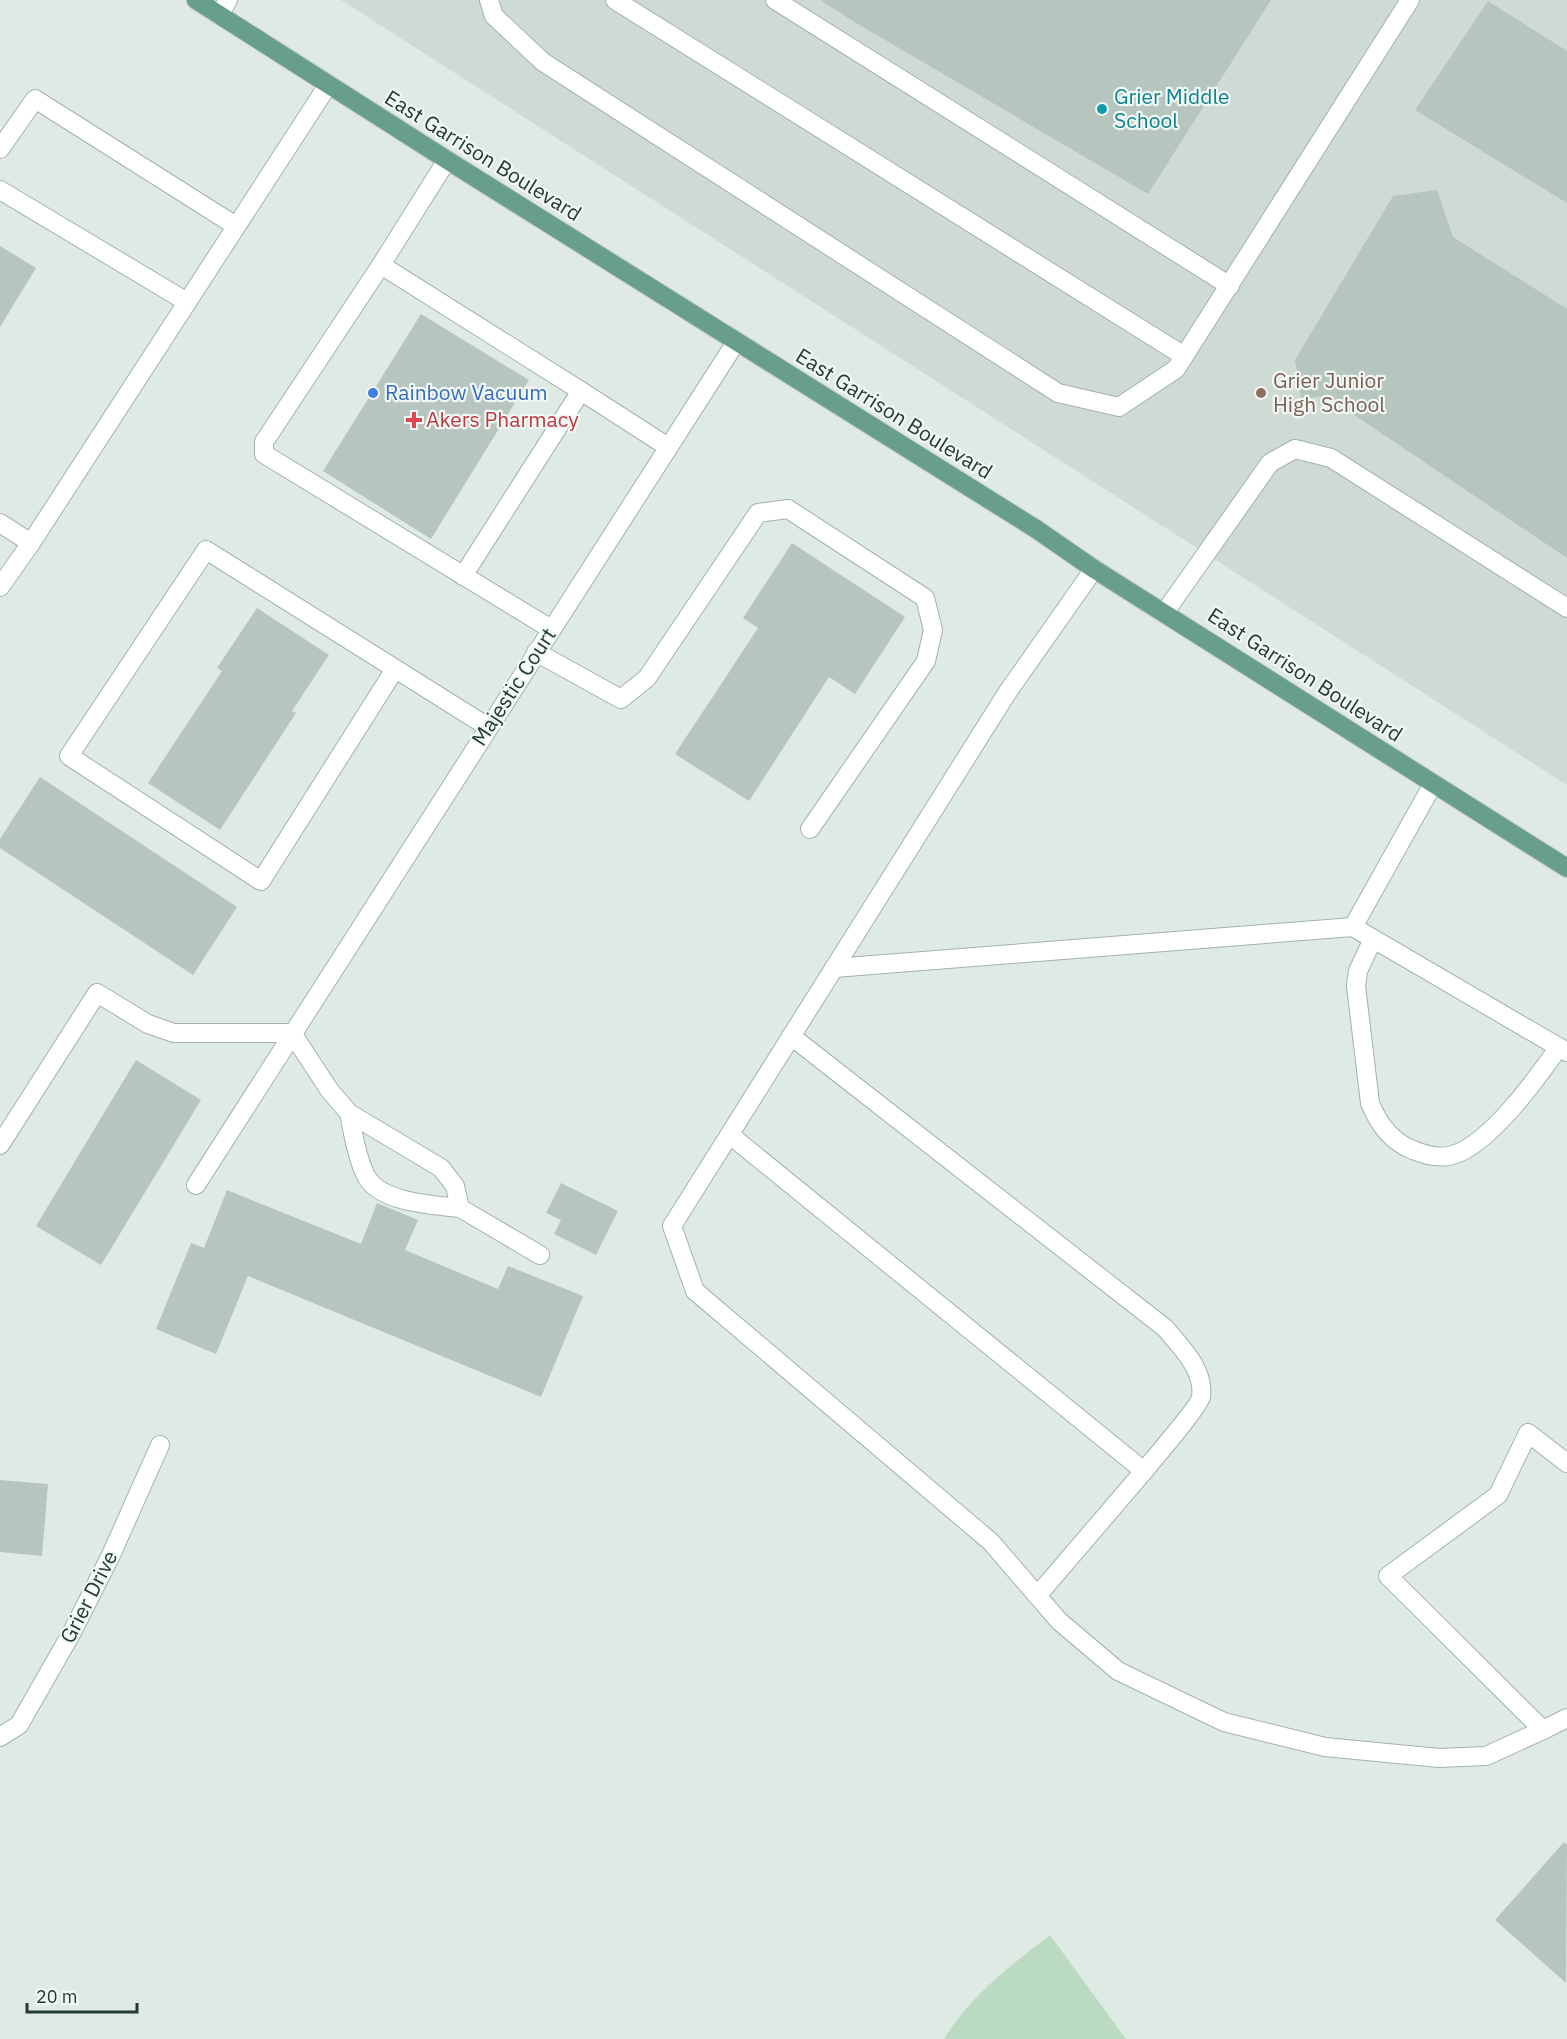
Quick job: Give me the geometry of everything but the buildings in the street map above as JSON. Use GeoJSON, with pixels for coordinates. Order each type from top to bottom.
{"type":"FeatureCollection","features":[{"type":"Feature","properties":{"kind":"main road","name":"East Garrison Boulevard"},"geometry":{"type":"LineString","coordinates":[[196,0],[224,7],[328,85],[1036,529],[1567,868]]}},
{"type":"Feature","properties":{"kind":"street"},"geometry":{"type":"LineString","coordinates":[[489,0],[494,16],[543,62],[1058,393],[1119,407],[1176,369],[1410,0]]}},
{"type":"Feature","properties":{"kind":"street"},"geometry":{"type":"LineString","coordinates":[[615,0],[1184,356]]}},
{"type":"Feature","properties":{"kind":"street"},"geometry":{"type":"LineString","coordinates":[[775,0],[1230,286]]}},
{"type":"Feature","properties":{"kind":"street"},"geometry":{"type":"LineString","coordinates":[[0,587],[31,543],[328,85]]}},
{"type":"Feature","properties":{"kind":"street"},"geometry":{"type":"LineString","coordinates":[[0,150],[34,99],[236,226]]}},
{"type":"Feature","properties":{"kind":"street"},"geometry":{"type":"LineString","coordinates":[[447,160],[264,442],[264,454],[551,629]]}},
{"type":"Feature","properties":{"kind":"street"},"geometry":{"type":"LineString","coordinates":[[0,190],[187,302]]}},
{"type":"Feature","properties":{"kind":"street"},"geometry":{"type":"LineString","coordinates":[[381,265],[668,447]]}},
{"type":"Feature","properties":{"kind":"street","name":"Majestic Court"},"geometry":{"type":"LineString","coordinates":[[196,1185],[736,342]]}},
{"type":"Feature","properties":{"kind":"street"},"geometry":{"type":"LineString","coordinates":[[463,576],[581,391]]}},
{"type":"Feature","properties":{"kind":"street"},"geometry":{"type":"LineString","coordinates":[[1165,612],[1270,463],[1295,449],[1331,458],[1567,608]]}},
{"type":"Feature","properties":{"kind":"street"},"geometry":{"type":"LineString","coordinates":[[536,652],[621,699],[647,678],[758,513],[788,509],[925,598],[933,630],[926,662],[810,829]]}},
{"type":"Feature","properties":{"kind":"street"},"geometry":{"type":"LineString","coordinates":[[0,523],[31,543]]}},
{"type":"Feature","properties":{"kind":"street"},"geometry":{"type":"LineString","coordinates":[[395,669],[261,881],[69,756],[206,550],[488,727]]}},
{"type":"Feature","properties":{"kind":"street"},"geometry":{"type":"LineString","coordinates":[[1094,568],[1007,693],[672,1226],[695,1291],[991,1542],[1059,1621],[1118,1671],[1224,1722],[1325,1747],[1439,1758],[1486,1756],[1567,1718]]}},
{"type":"Feature","properties":{"kind":"street"},"geometry":{"type":"LineString","coordinates":[[1353,927],[1433,783]]}},
{"type":"Feature","properties":{"kind":"street"},"geometry":{"type":"LineString","coordinates":[[834,968],[1353,927],[1563,1049],[1496,1125],[1473,1147],[1452,1156],[1428,1156],[1408,1148],[1389,1133],[1375,1115],[1370,1103],[1356,986],[1358,971],[1373,939]]}},
{"type":"Feature","properties":{"kind":"street"},"geometry":{"type":"LineString","coordinates":[[0,1145],[97,993],[148,1024],[174,1033],[292,1033],[330,1091],[349,1113],[441,1168],[455,1186],[460,1208]]}},
{"type":"Feature","properties":{"kind":"street"},"geometry":{"type":"LineString","coordinates":[[791,1036],[1165,1328],[1189,1356],[1201,1383],[1201,1399],[1144,1471],[1037,1596]]}},
{"type":"Feature","properties":{"kind":"street"},"geometry":{"type":"LineString","coordinates":[[349,1113],[355,1142],[367,1178],[382,1191],[416,1203],[460,1208],[540,1255]]}},
{"type":"Feature","properties":{"kind":"street"},"geometry":{"type":"LineString","coordinates":[[730,1135],[1144,1471]]}},
{"type":"Feature","properties":{"kind":"street"},"geometry":{"type":"LineString","coordinates":[[1543,1730],[1388,1576],[1498,1495],[1528,1433],[1567,1463]]}},
{"type":"Feature","properties":{"kind":"street","name":"Grier Drive"},"geometry":{"type":"LineString","coordinates":[[0,1737],[19,1725],[71,1634],[111,1555],[160,1445]]}},
{"type":"Feature","properties":{"kind":"shaded area","name":"Grier Junior High School"},"geometry":{"type":"Polygon","coordinates":[[[341,0],[1567,0],[1567,785],[341,0]]]}},
{"type":"Feature","properties":{"kind":"green space"},"geometry":{"type":"Polygon","coordinates":[[[1050,1935],[1126,2039],[944,2039],[954,2023],[979,1995],[1050,1935]]]}},
{"type":"Feature","properties":{"kind":"place","name":"Grier Middle School"},"geometry":{"type":"Point","coordinates":[1102,109]}},
{"type":"Feature","properties":{"kind":"place","name":"Rainbow Vacuum"},"geometry":{"type":"Point","coordinates":[373,393]}},
{"type":"Feature","properties":{"kind":"place","name":"Grier Junior High School"},"geometry":{"type":"Point","coordinates":[1261,393]}},
{"type":"Feature","properties":{"kind":"place","name":"Akers Pharmacy"},"geometry":{"type":"Point","coordinates":[414,420]}}]}
